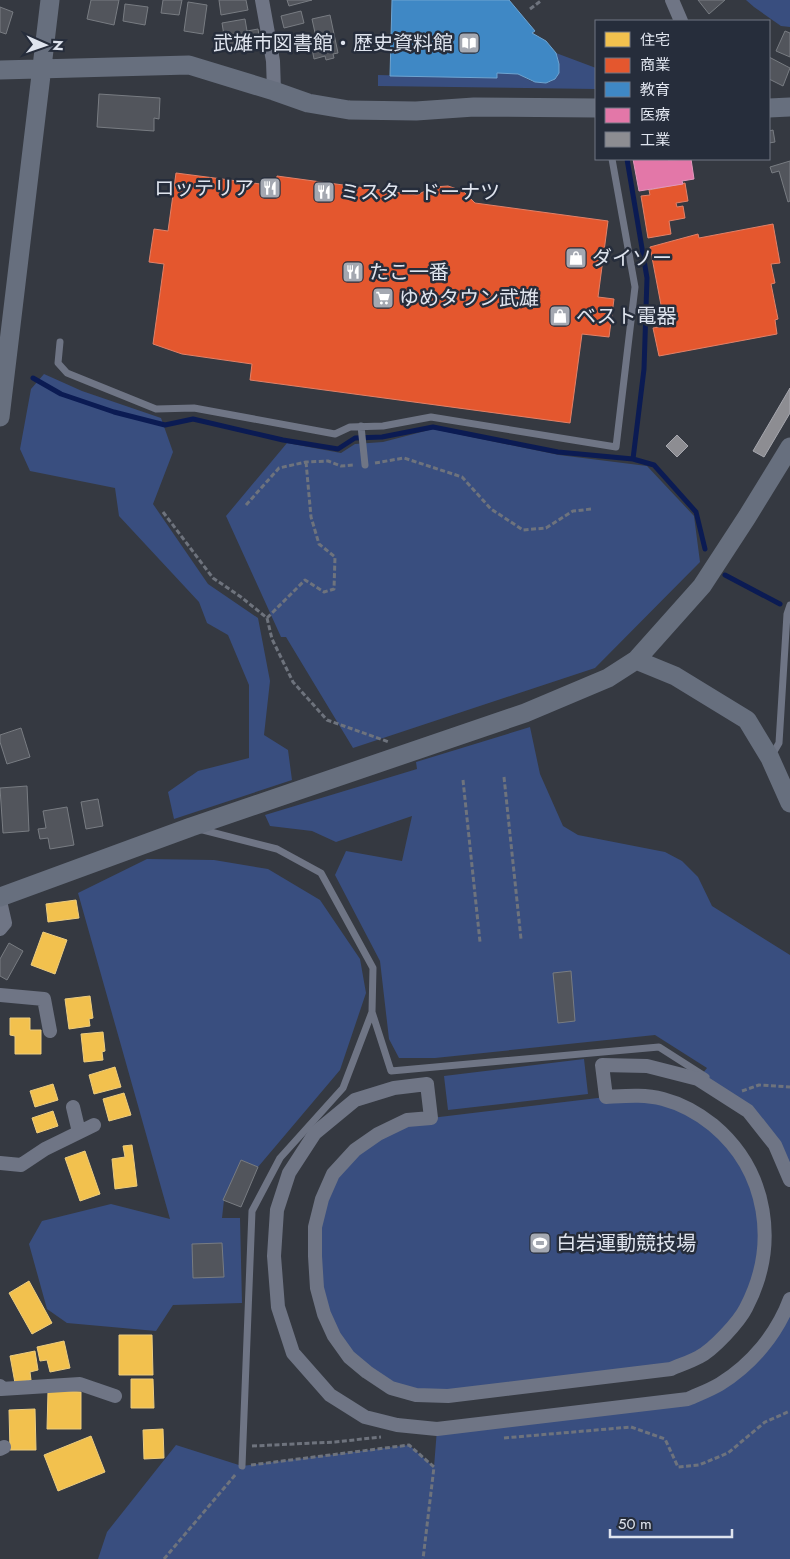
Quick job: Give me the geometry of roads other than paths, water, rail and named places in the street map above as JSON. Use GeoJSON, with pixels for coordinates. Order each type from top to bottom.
{"type":"FeatureCollection","features":[{"type":"Feature","properties":{"kind":"street"},"geometry":{"type":"LineString","coordinates":[[0,417],[50,0]]}},
{"type":"Feature","properties":{"kind":"street"},"geometry":{"type":"LineString","coordinates":[[262,0],[273,61],[274,90]]}},
{"type":"Feature","properties":{"kind":"street"},"geometry":{"type":"LineString","coordinates":[[672,0],[682,20]]}},
{"type":"Feature","properties":{"kind":"street"},"geometry":{"type":"LineString","coordinates":[[0,70],[189,66],[274,90],[308,103],[349,110],[416,112],[474,107],[595,108]]}},
{"type":"Feature","properties":{"kind":"street"},"geometry":{"type":"LineString","coordinates":[[770,108],[790,108]]}},
{"type":"Feature","properties":{"kind":"street"},"geometry":{"type":"LineString","coordinates":[[0,897],[191,827],[525,713],[608,678],[636,660],[702,586],[790,446]]}},
{"type":"Feature","properties":{"kind":"street"},"geometry":{"type":"LineString","coordinates":[[636,660],[675,676],[747,720],[770,758],[790,803]]}},
{"type":"Feature","properties":{"kind":"street"},"geometry":{"type":"LineString","coordinates":[[0,901],[5,923],[0,929]]}},
{"type":"Feature","properties":{"kind":"street"},"geometry":{"type":"LineString","coordinates":[[0,996],[44,999],[50,1031]]}},
{"type":"Feature","properties":{"kind":"street"},"geometry":{"type":"LineString","coordinates":[[790,1180],[775,1145],[748,1111],[698,1079],[647,1066],[602,1065],[606,1097],[635,1095],[662,1098],[685,1107],[704,1118],[721,1132],[738,1151],[752,1174],[762,1200],[765,1229],[763,1258],[746,1309],[724,1336],[700,1356],[671,1369],[448,1396],[416,1395],[391,1388],[367,1372],[350,1357],[334,1336],[324,1314],[317,1288],[315,1227],[322,1200],[333,1174],[355,1150],[378,1134],[406,1120],[431,1118],[427,1084],[394,1088],[355,1100],[315,1133],[290,1173],[276,1210],[274,1256],[278,1307],[293,1352],[330,1395],[365,1417],[397,1426],[437,1429],[688,1399],[720,1384],[745,1366],[768,1342],[790,1299]]}},
{"type":"Feature","properties":{"kind":"street"},"geometry":{"type":"LineString","coordinates":[[73,1107],[79,1132]]}},
{"type":"Feature","properties":{"kind":"street"},"geometry":{"type":"LineString","coordinates":[[0,1163],[21,1165],[45,1148],[94,1125]]}},
{"type":"Feature","properties":{"kind":"street"},"geometry":{"type":"LineString","coordinates":[[0,1386],[1,1389],[80,1384],[115,1396]]}},
{"type":"Feature","properties":{"kind":"lane"},"geometry":{"type":"LineString","coordinates":[[60,342],[58,363],[67,373],[156,409],[194,408],[334,434],[350,427],[382,426],[430,417],[616,447],[635,287],[612,160]]}},
{"type":"Feature","properties":{"kind":"lane"},"geometry":{"type":"LineString","coordinates":[[361,426],[366,465]]}},
{"type":"Feature","properties":{"kind":"lane"},"geometry":{"type":"LineString","coordinates":[[770,758],[779,743],[790,605]]}},
{"type":"Feature","properties":{"kind":"lane"},"geometry":{"type":"LineString","coordinates":[[191,827],[277,849],[321,873],[373,968],[372,1012],[391,1071],[659,1047],[717,1084]]}},
{"type":"Feature","properties":{"kind":"lane"},"geometry":{"type":"LineString","coordinates":[[242,1466],[252,1211],[280,1158],[343,1088],[372,1012]]}},
{"type":"Feature","properties":{"kind":"waterway"},"geometry":{"type":"LineString","coordinates":[[627,160],[647,278],[644,369],[633,459]]}},
{"type":"Feature","properties":{"kind":"waterway"},"geometry":{"type":"LineString","coordinates":[[33,378],[61,394],[114,412],[165,425],[193,419],[283,440],[338,449],[355,438],[382,437],[433,427],[558,452],[633,459],[654,465],[696,512],[705,549]]}},
{"type":"Feature","properties":{"kind":"waterway"},"geometry":{"type":"LineString","coordinates":[[725,575],[780,604]]}},
{"type":"Feature","properties":{"kind":"place","name":"武雄市図書館・歴史資料館"},"geometry":{"type":"Point","coordinates":[469,43]}},
{"type":"Feature","properties":{"kind":"place","name":"ロッテリア"},"geometry":{"type":"Point","coordinates":[270,188]}},
{"type":"Feature","properties":{"kind":"place","name":"ミスタードーナツ"},"geometry":{"type":"Point","coordinates":[324,192]}},
{"type":"Feature","properties":{"kind":"place","name":"ダイソー"},"geometry":{"type":"Point","coordinates":[576,258]}},
{"type":"Feature","properties":{"kind":"place","name":"たこ一番"},"geometry":{"type":"Point","coordinates":[353,272]}},
{"type":"Feature","properties":{"kind":"place","name":"ゆめタウン武雄"},"geometry":{"type":"Point","coordinates":[383,298]}},
{"type":"Feature","properties":{"kind":"place","name":"ベスト電器"},"geometry":{"type":"Point","coordinates":[560,316]}},
{"type":"Feature","properties":{"kind":"place","name":"白岩運動競技場"},"geometry":{"type":"Point","coordinates":[540,1243]}}]}
